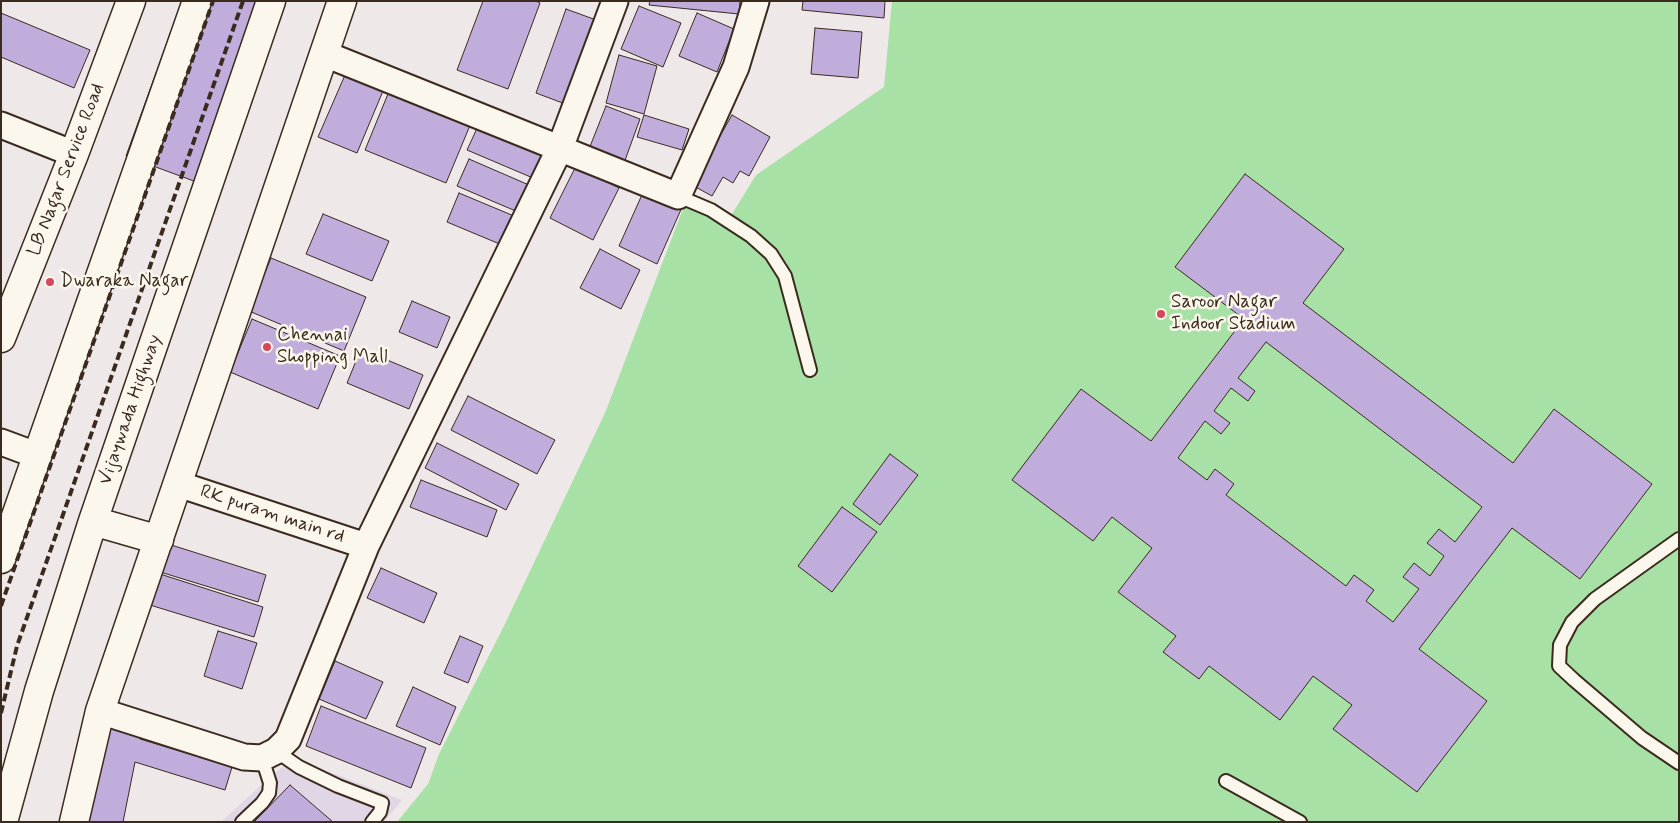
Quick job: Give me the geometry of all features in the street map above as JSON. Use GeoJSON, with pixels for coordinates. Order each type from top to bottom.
{"type":"FeatureCollection","features":[{"type":"Feature","properties":{"kind":"main road","name":"LB Nagar Service Road"},"geometry":{"type":"LineString","coordinates":[[1,338],[74,154],[131,1]]}},
{"type":"Feature","properties":{"kind":"main road"},"geometry":{"type":"LineString","coordinates":[[1,559],[196,1]]}},
{"type":"Feature","properties":{"kind":"main road","name":"Vijaywada Highway"},"geometry":{"type":"LineString","coordinates":[[3,822],[39,691],[94,521],[271,1]]}},
{"type":"Feature","properties":{"kind":"main road"},"geometry":{"type":"LineString","coordinates":[[74,822],[100,711],[342,1]]}},
{"type":"Feature","properties":{"kind":"main road"},"geometry":{"type":"LineString","coordinates":[[94,521],[159,540]]}},
{"type":"Feature","properties":{"kind":"street"},"geometry":{"type":"LineString","coordinates":[[100,711],[244,757],[269,755],[288,739],[366,546],[560,148],[615,1]]}},
{"type":"Feature","properties":{"kind":"street"},"geometry":{"type":"LineString","coordinates":[[325,54],[678,196],[736,66],[756,1]]}},
{"type":"Feature","properties":{"kind":"street"},"geometry":{"type":"LineString","coordinates":[[1,125],[74,154]]}},
{"type":"Feature","properties":{"kind":"street"},"geometry":{"type":"LineString","coordinates":[[1,442],[36,455]]}},
{"type":"Feature","properties":{"kind":"street","name":"RK puram main rd"},"geometry":{"type":"LineString","coordinates":[[178,484],[366,546]]}},
{"type":"Feature","properties":{"kind":"lane"},"geometry":{"type":"LineString","coordinates":[[678,196],[711,210],[751,236],[771,254],[785,276],[810,370]]}},
{"type":"Feature","properties":{"kind":"lane"},"geometry":{"type":"LineString","coordinates":[[1679,539],[1595,599],[1572,622],[1560,645],[1559,666],[1642,738],[1679,763]]}},
{"type":"Feature","properties":{"kind":"lane"},"geometry":{"type":"LineString","coordinates":[[242,822],[262,803],[268,794],[270,783],[269,755],[338,786],[382,803],[380,812],[372,822]]}},
{"type":"Feature","properties":{"kind":"lane"},"geometry":{"type":"LineString","coordinates":[[1226,781],[1300,822]]}},
{"type":"Feature","properties":{"kind":"shaded area"},"geometry":{"type":"Polygon","coordinates":[[[294,758],[402,800],[384,822],[221,822],[272,775],[294,758]]]}},
{"type":"Feature","properties":{"kind":"green space","name":"Saroor Nagar Indoor Stadium"},"geometry":{"type":"Polygon","coordinates":[[[892,1],[1679,1],[1679,822],[397,822],[428,784],[439,754],[502,630],[605,413],[689,193],[732,214],[756,175],[884,87],[892,1]]]}},
{"type":"Feature","properties":{"kind":"building"},"geometry":{"type":"Polygon","coordinates":[[[182,1],[278,1],[210,187],[126,156],[182,1]]]}},
{"type":"Feature","properties":{"kind":"building"},"geometry":{"type":"Polygon","coordinates":[[[483,1],[536,1],[540,3],[508,89],[457,70],[483,1]]]}},
{"type":"Feature","properties":{"kind":"building"},"geometry":{"type":"Polygon","coordinates":[[[650,1],[740,1],[739,14],[649,5],[650,1]]]}},
{"type":"Feature","properties":{"kind":"building"},"geometry":{"type":"Polygon","coordinates":[[[803,1],[885,1],[884,18],[802,10],[803,1]]]}},
{"type":"Feature","properties":{"kind":"building"},"geometry":{"type":"Polygon","coordinates":[[[639,6],[681,23],[663,67],[621,49],[639,6]]]}},
{"type":"Feature","properties":{"kind":"building"},"geometry":{"type":"Polygon","coordinates":[[[566,9],[599,21],[568,105],[536,93],[566,9]]]}},
{"type":"Feature","properties":{"kind":"building"},"geometry":{"type":"Polygon","coordinates":[[[1,13],[90,50],[74,88],[1,57],[1,13]]]}},
{"type":"Feature","properties":{"kind":"building"},"geometry":{"type":"Polygon","coordinates":[[[697,13],[734,29],[717,72],[679,56],[697,13]]]}},
{"type":"Feature","properties":{"kind":"building"},"geometry":{"type":"Polygon","coordinates":[[[815,28],[862,32],[858,78],[811,74],[815,28]]]}},
{"type":"Feature","properties":{"kind":"building"},"geometry":{"type":"Polygon","coordinates":[[[619,55],[657,66],[644,114],[606,103],[619,55]]]}},
{"type":"Feature","properties":{"kind":"building"},"geometry":{"type":"Polygon","coordinates":[[[345,75],[383,91],[357,153],[318,137],[345,75]]]}},
{"type":"Feature","properties":{"kind":"building"},"geometry":{"type":"Polygon","coordinates":[[[390,89],[471,123],[446,183],[365,150],[390,89]]]}},
{"type":"Feature","properties":{"kind":"building"},"geometry":{"type":"Polygon","coordinates":[[[606,106],[640,119],[624,163],[589,149],[606,106]]]}},
{"type":"Feature","properties":{"kind":"building"},"geometry":{"type":"Polygon","coordinates":[[[644,115],[689,129],[682,150],[637,137],[644,115]]]}},
{"type":"Feature","properties":{"kind":"building"},"geometry":{"type":"Polygon","coordinates":[[[732,115],[770,137],[749,176],[740,171],[733,183],[723,177],[712,196],[692,185],[732,115]]]}},
{"type":"Feature","properties":{"kind":"building"},"geometry":{"type":"Polygon","coordinates":[[[480,122],[545,149],[533,178],[467,150],[480,122]]]}},
{"type":"Feature","properties":{"kind":"building"},"geometry":{"type":"Polygon","coordinates":[[[469,159],[529,185],[518,212],[457,186],[469,159]]]}},
{"type":"Feature","properties":{"kind":"building"},"geometry":{"type":"Polygon","coordinates":[[[576,166],[619,188],[593,240],[550,218],[576,166]]]}},
{"type":"Feature","properties":{"kind":"building"},"geometry":{"type":"Polygon","coordinates":[[[1245,174],[1344,249],[1303,303],[1513,463],[1554,409],[1652,484],[1580,579],[1512,528],[1419,649],[1487,701],[1417,792],[1333,729],[1352,705],[1313,676],[1280,720],[1209,666],[1199,679],[1163,652],[1176,636],[1118,592],[1152,548],[1112,517],[1093,541],[1012,480],[1081,389],[1151,441],[1244,319],[1175,267],[1245,174]],[[1266,342],[1238,378],[1255,391],[1248,401],[1231,388],[1214,411],[1230,423],[1221,434],[1205,421],[1178,458],[1207,480],[1215,469],[1234,484],[1226,495],[1346,586],[1354,575],[1374,590],[1366,601],[1393,622],[1419,589],[1403,577],[1414,563],[1430,576],[1444,556],[1427,543],[1439,529],[1455,542],[1482,507],[1266,342]]]}},
{"type":"Feature","properties":{"kind":"building"},"geometry":{"type":"Polygon","coordinates":[[[645,188],[683,205],[657,264],[619,246],[645,188]]]}},
{"type":"Feature","properties":{"kind":"building"},"geometry":{"type":"Polygon","coordinates":[[[459,193],[514,216],[502,245],[447,222],[459,193]]]}},
{"type":"Feature","properties":{"kind":"building"},"geometry":{"type":"Polygon","coordinates":[[[323,214],[389,241],[372,281],[306,254],[323,214]]]}},
{"type":"Feature","properties":{"kind":"building"},"geometry":{"type":"Polygon","coordinates":[[[600,249],[640,270],[621,309],[580,288],[600,249]]]}},
{"type":"Feature","properties":{"kind":"building"},"geometry":{"type":"Polygon","coordinates":[[[271,258],[366,297],[344,351],[249,311],[271,258]]]}},
{"type":"Feature","properties":{"kind":"building"},"geometry":{"type":"Polygon","coordinates":[[[412,301],[450,317],[437,348],[399,332],[412,301]]]}},
{"type":"Feature","properties":{"kind":"building"},"geometry":{"type":"Polygon","coordinates":[[[252,319],[340,356],[318,409],[230,372],[252,319]]]}},
{"type":"Feature","properties":{"kind":"building"},"geometry":{"type":"Polygon","coordinates":[[[361,349],[423,375],[409,409],[347,383],[361,349]]]}},
{"type":"Feature","properties":{"kind":"building"},"geometry":{"type":"Polygon","coordinates":[[[468,396],[555,440],[537,474],[451,430],[468,396]]]}},
{"type":"Feature","properties":{"kind":"building"},"geometry":{"type":"Polygon","coordinates":[[[437,443],[519,484],[506,510],[425,468],[437,443]]]}},
{"type":"Feature","properties":{"kind":"building"},"geometry":{"type":"Polygon","coordinates":[[[890,454],[918,475],[880,525],[853,504],[890,454]]]}},
{"type":"Feature","properties":{"kind":"building"},"geometry":{"type":"Polygon","coordinates":[[[421,480],[497,510],[487,537],[410,507],[421,480]]]}},
{"type":"Feature","properties":{"kind":"building"},"geometry":{"type":"Polygon","coordinates":[[[842,507],[877,532],[832,592],[798,566],[842,507]]]}},
{"type":"Feature","properties":{"kind":"building"},"geometry":{"type":"Polygon","coordinates":[[[165,543],[266,575],[258,602],[157,571],[165,543]]]}},
{"type":"Feature","properties":{"kind":"building"},"geometry":{"type":"Polygon","coordinates":[[[381,568],[437,593],[424,623],[367,598],[381,568]]]}},
{"type":"Feature","properties":{"kind":"building"},"geometry":{"type":"Polygon","coordinates":[[[160,574],[263,607],[254,637],[150,605],[160,574]]]}},
{"type":"Feature","properties":{"kind":"building"},"geometry":{"type":"Polygon","coordinates":[[[218,631],[257,643],[242,689],[204,676],[218,631]]]}},
{"type":"Feature","properties":{"kind":"building"},"geometry":{"type":"Polygon","coordinates":[[[460,636],[483,646],[468,683],[444,673],[460,636]]]}},
{"type":"Feature","properties":{"kind":"building"},"geometry":{"type":"Polygon","coordinates":[[[335,661],[383,682],[366,719],[319,699],[335,661]]]}},
{"type":"Feature","properties":{"kind":"building"},"geometry":{"type":"Polygon","coordinates":[[[413,687],[456,707],[440,745],[396,726],[413,687]]]}},
{"type":"Feature","properties":{"kind":"building"},"geometry":{"type":"Polygon","coordinates":[[[321,706],[426,748],[411,788],[306,746],[321,706]]]}},
{"type":"Feature","properties":{"kind":"building"},"geometry":{"type":"Polygon","coordinates":[[[103,726],[141,734],[140,739],[232,767],[225,790],[135,762],[123,822],[84,822],[103,726]]]}},
{"type":"Feature","properties":{"kind":"building"},"geometry":{"type":"Polygon","coordinates":[[[290,785],[333,822],[254,822],[290,785]]]}},
{"type":"Feature","properties":{"kind":"railway"},"geometry":{"type":"LineString","coordinates":[[1,606],[213,1]]}},
{"type":"Feature","properties":{"kind":"railway"},"geometry":{"type":"LineString","coordinates":[[1,713],[17,646],[243,1]]}},
{"type":"Feature","properties":{"kind":"place","name":"Dwaraka Nagar"},"geometry":{"type":"Point","coordinates":[50,282]}},
{"type":"Feature","properties":{"kind":"place","name":"Saroor Nagar Indoor Stadium"},"geometry":{"type":"Point","coordinates":[1161,314]}},
{"type":"Feature","properties":{"kind":"place","name":"Chennai Shopping Mall"},"geometry":{"type":"Point","coordinates":[267,347]}}]}
